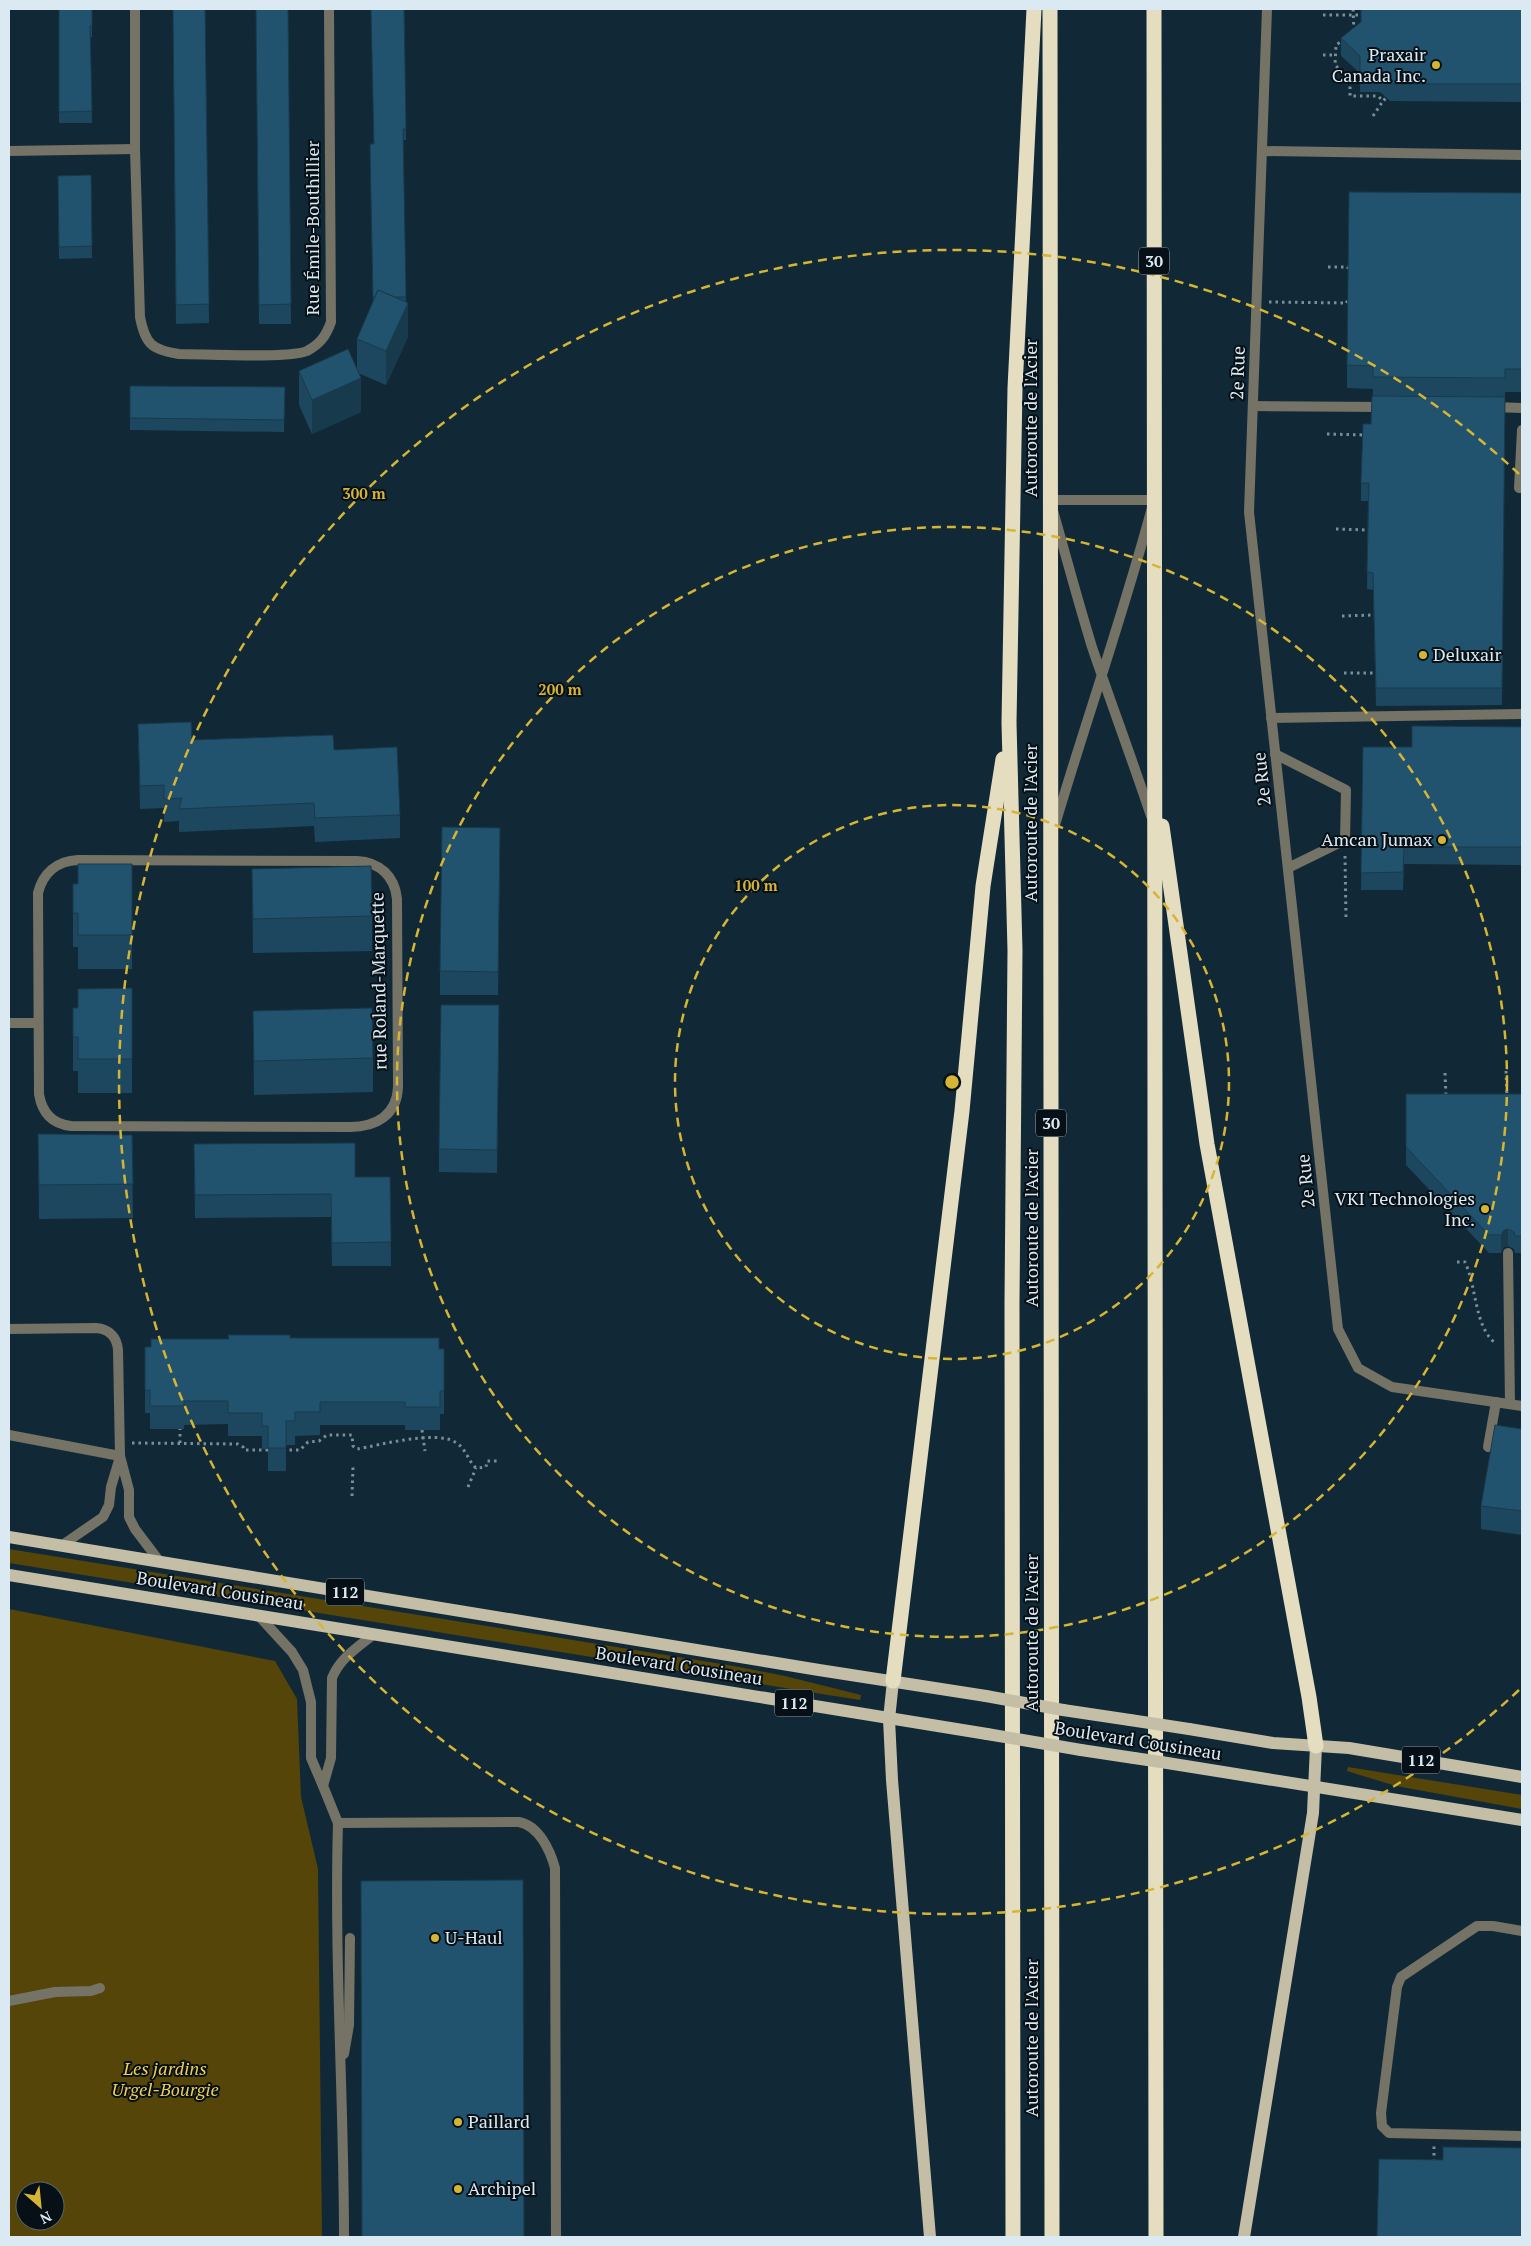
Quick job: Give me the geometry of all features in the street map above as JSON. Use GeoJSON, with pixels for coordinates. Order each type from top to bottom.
{"type":"FeatureCollection","features":[{"type":"Feature","properties":{"kind":"highway"},"geometry":{"type":"LineString","coordinates":[[1013,2237],[1012,1363],[1015,950],[1009,723],[1015,388],[1034,9]]}},
{"type":"Feature","properties":{"kind":"highway","name":"Autoroute de l'Acier"},"geometry":{"type":"LineString","coordinates":[[1050,9],[1052,2237]]}},
{"type":"Feature","properties":{"kind":"highway","name":"30"},"geometry":{"type":"LineString","coordinates":[[1154,9],[1156,2237]]}},
{"type":"Feature","properties":{"kind":"highway"},"geometry":{"type":"LineString","coordinates":[[893,1681],[962,1111],[983,886],[1009,723]]}},
{"type":"Feature","properties":{"kind":"highway"},"geometry":{"type":"LineString","coordinates":[[1154,768],[1208,1153],[1307,1688],[1316,1746]]}},
{"type":"Feature","properties":{"kind":"main road","name":"Boulevard Cousineau"},"geometry":{"type":"LineString","coordinates":[[9,1537],[1273,1743],[1353,1749],[1522,1777]]}},
{"type":"Feature","properties":{"kind":"main road","name":"Boulevard Cousineau"},"geometry":{"type":"LineString","coordinates":[[9,1575],[1522,1820]]}},
{"type":"Feature","properties":{"kind":"main road"},"geometry":{"type":"LineString","coordinates":[[893,1681],[890,1718],[893,1790],[930,2237]]}},
{"type":"Feature","properties":{"kind":"main road"},"geometry":{"type":"LineString","coordinates":[[1244,2237],[1309,1837],[1316,1787],[1316,1746]]}},
{"type":"Feature","properties":{"kind":"street","name":"Rue Émile-Bouthillier"},"geometry":{"type":"LineString","coordinates":[[135,9],[135,149],[140,317],[143,333],[150,344],[163,352],[179,354],[285,354],[304,352],[317,345],[326,335],[331,322],[329,9]]}},
{"type":"Feature","properties":{"kind":"street","name":"2e Rue"},"geometry":{"type":"LineString","coordinates":[[1267,9],[1249,512],[1338,1329],[1358,1368],[1392,1387],[1522,1406]]}},
{"type":"Feature","properties":{"kind":"street"},"geometry":{"type":"LineString","coordinates":[[9,151],[135,149]]}},
{"type":"Feature","properties":{"kind":"street"},"geometry":{"type":"LineString","coordinates":[[1262,151],[1522,155]]}},
{"type":"Feature","properties":{"kind":"street"},"geometry":{"type":"LineString","coordinates":[[1252,406],[1395,407]]}},
{"type":"Feature","properties":{"kind":"street"},"geometry":{"type":"LineString","coordinates":[[1483,407],[1522,408]]}},
{"type":"Feature","properties":{"kind":"street"},"geometry":{"type":"LineString","coordinates":[[1522,430],[1519,488],[1522,488]]}},
{"type":"Feature","properties":{"kind":"street"},"geometry":{"type":"LineString","coordinates":[[1050,840],[1102,674],[1137,566],[1154,500],[1050,500],[1102,674],[1168,867]]}},
{"type":"Feature","properties":{"kind":"street"},"geometry":{"type":"LineString","coordinates":[[1271,718],[1522,714]]}},
{"type":"Feature","properties":{"kind":"street"},"geometry":{"type":"LineString","coordinates":[[1275,754],[1346,790],[1345,840],[1288,868]]}},
{"type":"Feature","properties":{"kind":"street","name":"rue Roland-Marquette"},"geometry":{"type":"LineString","coordinates":[[365,861],[381,868],[390,877],[395,887],[398,1093],[394,1105],[387,1115],[370,1125],[350,1127],[71,1126],[60,1124],[46,1114],[40,1100],[38,1023],[38,894],[42,882],[50,871],[66,862],[365,861]]}},
{"type":"Feature","properties":{"kind":"street"},"geometry":{"type":"LineString","coordinates":[[9,1023],[38,1023]]}},
{"type":"Feature","properties":{"kind":"street"},"geometry":{"type":"LineString","coordinates":[[1508,1253],[1510,1404]]}},
{"type":"Feature","properties":{"kind":"street"},"geometry":{"type":"LineString","coordinates":[[9,1328],[96,1328],[106,1330],[113,1336],[118,1350],[120,1456],[129,1490],[128,1511],[131,1523],[160,1562]]}},
{"type":"Feature","properties":{"kind":"street"},"geometry":{"type":"LineString","coordinates":[[1488,1447],[1496,1402]]}},
{"type":"Feature","properties":{"kind":"street"},"geometry":{"type":"LineString","coordinates":[[9,1435],[120,1456]]}},
{"type":"Feature","properties":{"kind":"street"},"geometry":{"type":"LineString","coordinates":[[61,1546],[103,1517],[109,1505],[111,1487],[120,1456]]}},
{"type":"Feature","properties":{"kind":"street"},"geometry":{"type":"LineString","coordinates":[[258,1615],[292,1652],[303,1670],[311,1702],[311,1758],[338,1823],[338,2026],[341,2066],[344,2237]]}},
{"type":"Feature","properties":{"kind":"street"},"geometry":{"type":"LineString","coordinates":[[323,1786],[331,1758],[332,1678],[336,1669],[349,1653],[374,1634]]}},
{"type":"Feature","properties":{"kind":"street"},"geometry":{"type":"LineString","coordinates":[[338,1823],[519,1822],[529,1825],[551,1854],[556,1875],[556,2237]]}},
{"type":"Feature","properties":{"kind":"street"},"geometry":{"type":"LineString","coordinates":[[1522,1931],[1493,1926],[1477,1926],[1401,1977],[1397,1987],[1381,2113],[1382,2126],[1389,2133],[1522,2136]]}},
{"type":"Feature","properties":{"kind":"street"},"geometry":{"type":"LineString","coordinates":[[341,2066],[349,2025],[350,1938]]}},
{"type":"Feature","properties":{"kind":"street"},"geometry":{"type":"LineString","coordinates":[[9,2001],[54,1992],[91,1991],[100,1988]]}},
{"type":"Feature","properties":{"kind":"path"},"geometry":{"type":"LineString","coordinates":[[1353,9],[1354,32],[1336,46],[1335,65],[1350,80],[1350,96],[1378,96],[1383,101]]}},
{"type":"Feature","properties":{"kind":"path"},"geometry":{"type":"LineString","coordinates":[[1323,15],[1368,16]]}},
{"type":"Feature","properties":{"kind":"path"},"geometry":{"type":"LineString","coordinates":[[1323,55],[1336,55]]}},
{"type":"Feature","properties":{"kind":"path"},"geometry":{"type":"LineString","coordinates":[[1373,116],[1386,98]]}},
{"type":"Feature","properties":{"kind":"path"},"geometry":{"type":"LineString","coordinates":[[1328,267],[1348,268],[1348,276]]}},
{"type":"Feature","properties":{"kind":"path"},"geometry":{"type":"LineString","coordinates":[[1256,302],[1347,303],[1348,294]]}},
{"type":"Feature","properties":{"kind":"path"},"geometry":{"type":"LineString","coordinates":[[1327,434],[1371,435]]}},
{"type":"Feature","properties":{"kind":"path"},"geometry":{"type":"LineString","coordinates":[[1336,529],[1368,530]]}},
{"type":"Feature","properties":{"kind":"path"},"geometry":{"type":"LineString","coordinates":[[1342,616],[1374,615]]}},
{"type":"Feature","properties":{"kind":"path"},"geometry":{"type":"LineString","coordinates":[[1344,674],[1375,672]]}},
{"type":"Feature","properties":{"kind":"path"},"geometry":{"type":"LineString","coordinates":[[1345,840],[1346,918]]}},
{"type":"Feature","properties":{"kind":"path"},"geometry":{"type":"LineString","coordinates":[[1506,1071],[1507,1104]]}},
{"type":"Feature","properties":{"kind":"path"},"geometry":{"type":"LineString","coordinates":[[1445,1073],[1446,1102]]}},
{"type":"Feature","properties":{"kind":"path"},"geometry":{"type":"LineString","coordinates":[[1456,1262],[1465,1262],[1473,1279],[1479,1312],[1487,1336],[1498,1346],[1510,1347]]}},
{"type":"Feature","properties":{"kind":"path"},"geometry":{"type":"LineString","coordinates":[[180,1429],[180,1443]]}},
{"type":"Feature","properties":{"kind":"path"},"geometry":{"type":"LineString","coordinates":[[422,1430],[424,1451]]}},
{"type":"Feature","properties":{"kind":"path"},"geometry":{"type":"LineString","coordinates":[[130,1443],[241,1444],[244,1450],[300,1450],[308,1442],[319,1441],[327,1435],[352,1434],[353,1446],[356,1449],[422,1437],[441,1437],[455,1442],[465,1451],[476,1468]]}},
{"type":"Feature","properties":{"kind":"path"},"geometry":{"type":"LineString","coordinates":[[476,1468],[486,1467],[487,1461],[499,1461]]}},
{"type":"Feature","properties":{"kind":"path"},"geometry":{"type":"LineString","coordinates":[[352,1467],[352,1496]]}},
{"type":"Feature","properties":{"kind":"path"},"geometry":{"type":"LineString","coordinates":[[468,1488],[476,1468]]}},
{"type":"Feature","properties":{"kind":"path"},"geometry":{"type":"LineString","coordinates":[[1434,2149],[1434,2166]]}},
{"type":"Feature","properties":{"kind":"green space"},"geometry":{"type":"Polygon","coordinates":[[[9,1549],[734,1666],[785,1676],[861,1695],[860,1700],[9,1563],[9,1549]]]}},
{"type":"Feature","properties":{"kind":"green space","name":"Les jardins Urgel-Bourgie"},"geometry":{"type":"Polygon","coordinates":[[[9,1609],[275,1661],[297,1699],[301,1797],[318,1869],[322,2237],[9,2237],[9,1609]]]}},
{"type":"Feature","properties":{"kind":"green space"},"geometry":{"type":"Polygon","coordinates":[[[1348,1767],[1522,1795],[1522,1809],[1396,1786],[1347,1771],[1348,1767]]]}},
{"type":"Feature","properties":{"kind":"building"},"geometry":{"type":"Polygon","coordinates":[[[59,9],[92,9],[92,26],[90,26],[92,111],[59,112],[59,9]]]}},
{"type":"Feature","properties":{"kind":"building"},"geometry":{"type":"Polygon","coordinates":[[[173,9],[205,9],[209,304],[176,305],[173,9]]]}},
{"type":"Feature","properties":{"kind":"building"},"geometry":{"type":"Polygon","coordinates":[[[256,9],[288,9],[291,304],[259,305],[256,9]]]}},
{"type":"Feature","properties":{"kind":"building"},"geometry":{"type":"Polygon","coordinates":[[[371,9],[404,9],[406,129],[403,129],[406,297],[395,297],[378,290],[375,297],[373,297],[370,144],[374,144],[371,9]]]}},
{"type":"Feature","properties":{"kind":"building","name":"Praxair Canada Inc."},"geometry":{"type":"Polygon","coordinates":[[[1361,9],[1522,9],[1522,84],[1390,84],[1380,75],[1360,75],[1360,56],[1341,38],[1361,22],[1361,9]]]}},
{"type":"Feature","properties":{"kind":"building"},"geometry":{"type":"Polygon","coordinates":[[[91,175],[92,246],[59,247],[58,176],[91,175]]]}},
{"type":"Feature","properties":{"kind":"building"},"geometry":{"type":"Polygon","coordinates":[[[1349,192],[1522,193],[1522,369],[1505,369],[1505,378],[1373,377],[1373,366],[1347,365],[1349,192]]]}},
{"type":"Feature","properties":{"kind":"building"},"geometry":{"type":"Polygon","coordinates":[[[378,290],[408,303],[386,351],[357,339],[378,290]]]}},
{"type":"Feature","properties":{"kind":"building"},"geometry":{"type":"Polygon","coordinates":[[[348,349],[361,378],[312,400],[299,371],[348,349]]]}},
{"type":"Feature","properties":{"kind":"building"},"geometry":{"type":"Polygon","coordinates":[[[130,386],[285,387],[284,420],[130,418],[130,386]]]}},
{"type":"Feature","properties":{"kind":"building"},"geometry":{"type":"Polygon","coordinates":[[[1372,396],[1505,397],[1502,688],[1376,688],[1373,573],[1367,572],[1369,483],[1361,483],[1363,424],[1371,424],[1372,396]]]}},
{"type":"Feature","properties":{"kind":"building"},"geometry":{"type":"Polygon","coordinates":[[[191,722],[192,740],[333,735],[334,750],[397,747],[400,815],[315,818],[314,803],[179,809],[182,798],[164,799],[164,785],[140,786],[138,724],[191,722]]]}},
{"type":"Feature","properties":{"kind":"building","name":"Amcan Jumax"},"geometry":{"type":"Polygon","coordinates":[[[1412,726],[1522,727],[1522,847],[1404,847],[1403,872],[1361,873],[1363,747],[1412,747],[1412,726]]]}},
{"type":"Feature","properties":{"kind":"building"},"geometry":{"type":"Polygon","coordinates":[[[442,827],[500,828],[498,972],[440,971],[442,827]]]}},
{"type":"Feature","properties":{"kind":"building"},"geometry":{"type":"Polygon","coordinates":[[[78,864],[132,864],[132,935],[78,935],[78,913],[73,913],[73,884],[78,884],[78,864]]]}},
{"type":"Feature","properties":{"kind":"building"},"geometry":{"type":"Polygon","coordinates":[[[371,866],[372,916],[253,919],[252,869],[371,866]]]}},
{"type":"Feature","properties":{"kind":"building"},"geometry":{"type":"Polygon","coordinates":[[[132,988],[132,1059],[78,1059],[78,1037],[73,1037],[73,1008],[78,1008],[78,989],[132,988]]]}},
{"type":"Feature","properties":{"kind":"building"},"geometry":{"type":"Polygon","coordinates":[[[441,1005],[499,1005],[497,1150],[439,1149],[441,1005]]]}},
{"type":"Feature","properties":{"kind":"building"},"geometry":{"type":"Polygon","coordinates":[[[372,1008],[373,1058],[254,1061],[253,1011],[372,1008]]]}},
{"type":"Feature","properties":{"kind":"building","name":"VKI Technologies Inc."},"geometry":{"type":"Polygon","coordinates":[[[1406,1094],[1522,1094],[1522,1236],[1515,1236],[1514,1232],[1508,1229],[1504,1230],[1501,1235],[1489,1235],[1406,1147],[1406,1094]]]}},
{"type":"Feature","properties":{"kind":"building"},"geometry":{"type":"Polygon","coordinates":[[[38,1134],[132,1135],[133,1184],[39,1185],[38,1134]]]}},
{"type":"Feature","properties":{"kind":"building"},"geometry":{"type":"Polygon","coordinates":[[[355,1143],[355,1177],[390,1177],[391,1242],[332,1243],[331,1194],[195,1195],[194,1144],[355,1143]]]}},
{"type":"Feature","properties":{"kind":"building"},"geometry":{"type":"Polygon","coordinates":[[[228,1335],[290,1335],[290,1338],[439,1338],[439,1349],[444,1349],[444,1391],[440,1391],[440,1407],[405,1407],[405,1402],[320,1402],[320,1412],[295,1412],[295,1421],[286,1421],[286,1448],[268,1448],[268,1426],[262,1426],[262,1413],[228,1413],[228,1401],[184,1401],[184,1406],[150,1406],[150,1390],[145,1390],[145,1347],[151,1347],[151,1339],[229,1339],[228,1335]]]}},
{"type":"Feature","properties":{"kind":"building"},"geometry":{"type":"Polygon","coordinates":[[[1495,1425],[1522,1429],[1522,1511],[1481,1506],[1495,1425]]]}},
{"type":"Feature","properties":{"kind":"building"},"geometry":{"type":"Polygon","coordinates":[[[523,1880],[524,2237],[362,2237],[361,1881],[523,1880]]]}},
{"type":"Feature","properties":{"kind":"building"},"geometry":{"type":"Polygon","coordinates":[[[1443,2147],[1522,2148],[1522,2237],[1377,2237],[1379,2159],[1443,2160],[1443,2147]]]}},
{"type":"Feature","properties":{"kind":"place","name":"Praxair Canada Inc."},"geometry":{"type":"Point","coordinates":[1436,65]}},
{"type":"Feature","properties":{"kind":"place","name":"Deluxair"},"geometry":{"type":"Point","coordinates":[1423,655]}},
{"type":"Feature","properties":{"kind":"place","name":"Amcan Jumax"},"geometry":{"type":"Point","coordinates":[1442,840]}},
{"type":"Feature","properties":{"kind":"place","name":"VKI Technologies Inc."},"geometry":{"type":"Point","coordinates":[1485,1209]}},
{"type":"Feature","properties":{"kind":"place","name":"U-Haul"},"geometry":{"type":"Point","coordinates":[435,1938]}},
{"type":"Feature","properties":{"kind":"place","name":"Paillard"},"geometry":{"type":"Point","coordinates":[458,2122]}},
{"type":"Feature","properties":{"kind":"place","name":"Archipel"},"geometry":{"type":"Point","coordinates":[458,2189]}}]}
